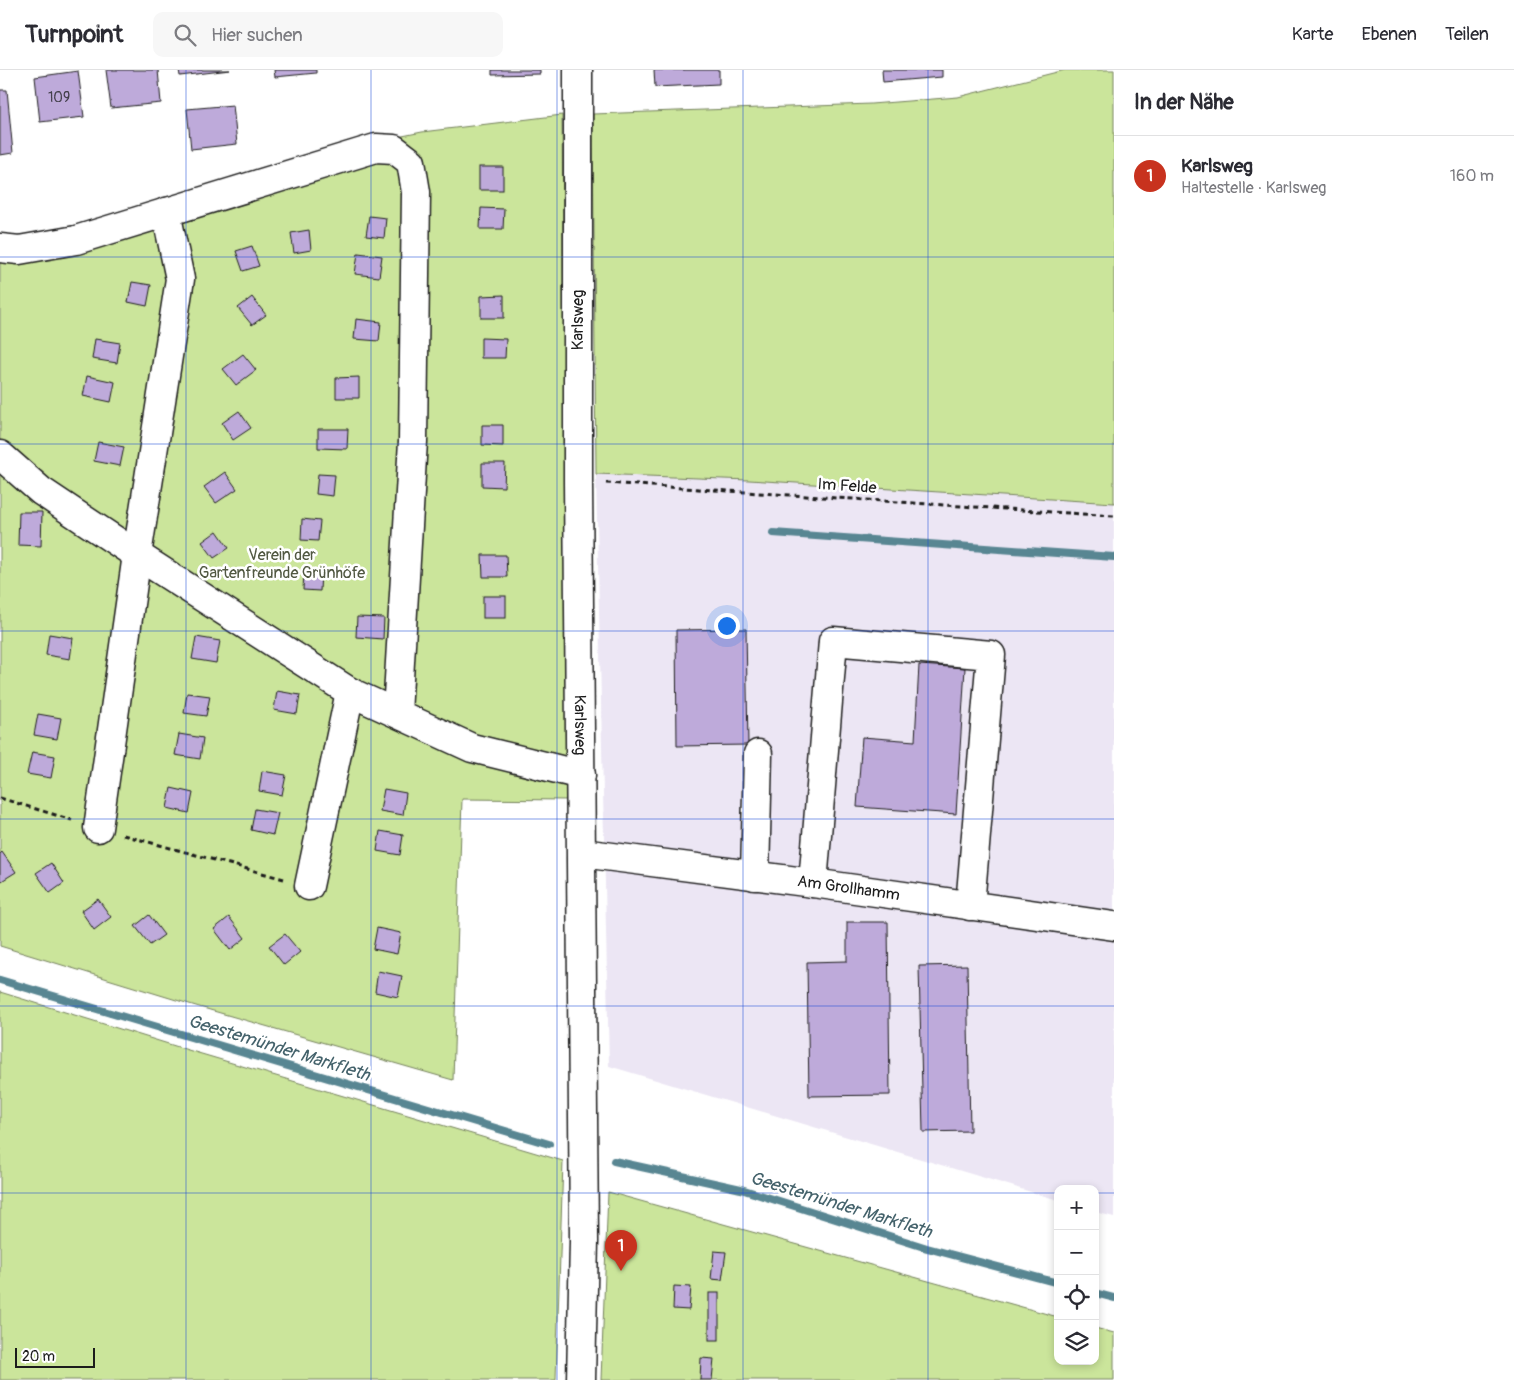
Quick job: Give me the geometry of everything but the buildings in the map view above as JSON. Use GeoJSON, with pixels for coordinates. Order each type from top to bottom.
{"type":"FeatureCollection","features":[{"type":"Feature","properties":{"kind":"street","name":"Karlsweg"},"geometry":{"type":"LineString","coordinates":[[578,70],[578,481],[584,1241],[581,1380]]}},
{"type":"Feature","properties":{"kind":"street"},"geometry":{"type":"LineString","coordinates":[[0,248],[19,250],[76,240],[376,148],[394,149],[411,162],[416,192],[413,441],[397,713]]}},
{"type":"Feature","properties":{"kind":"street"},"geometry":{"type":"LineString","coordinates":[[98,828],[137,555],[180,279],[166,212]]}},
{"type":"Feature","properties":{"kind":"street"},"geometry":{"type":"LineString","coordinates":[[0,455],[41,491],[350,692],[472,748],[581,775]]}},
{"type":"Feature","properties":{"kind":"street"},"geometry":{"type":"LineString","coordinates":[[813,883],[833,641],[991,655],[970,906]]}},
{"type":"Feature","properties":{"kind":"street"},"geometry":{"type":"LineString","coordinates":[[309,886],[350,692]]}},
{"type":"Feature","properties":{"kind":"street"},"geometry":{"type":"LineString","coordinates":[[755,876],[758,754]]}},
{"type":"Feature","properties":{"kind":"street","name":"Am Grollhamm"},"geometry":{"type":"LineString","coordinates":[[582,853],[813,883],[1114,926]]}},
{"type":"Feature","properties":{"kind":"path","name":"Im Felde"},"geometry":{"type":"LineString","coordinates":[[578,481],[1114,516]]}},
{"type":"Feature","properties":{"kind":"path"},"geometry":{"type":"LineString","coordinates":[[0,798],[98,828],[309,886]]}},
{"type":"Feature","properties":{"kind":"shaded area"},"geometry":{"type":"Polygon","coordinates":[[[596,474],[749,480],[1114,503],[1114,1217],[1099,1213],[1099,1185],[1054,1185],[1054,1199],[609,1066],[596,474]]]}},
{"type":"Feature","properties":{"kind":"green space"},"geometry":{"type":"Polygon","coordinates":[[[1065,70],[1114,70],[1114,503],[749,480],[596,474],[593,114],[871,104],[958,97],[1065,70]]]}},
{"type":"Feature","properties":{"kind":"green space","name":"Verein der Gartenfreunde Grünhöfe"},"geometry":{"type":"Polygon","coordinates":[[[562,115],[567,800],[462,799],[453,1080],[196,1006],[0,946],[0,237],[12,238],[85,229],[363,144],[422,132],[562,115]]]}},
{"type":"Feature","properties":{"kind":"green space"},"geometry":{"type":"Polygon","coordinates":[[[0,992],[188,1050],[563,1161],[556,1380],[0,1380],[0,992]]]}},
{"type":"Feature","properties":{"kind":"green space"},"geometry":{"type":"Polygon","coordinates":[[[608,1192],[1054,1316],[1054,1365],[1099,1365],[1099,1329],[1114,1333],[1114,1380],[601,1380],[608,1192]]]}},
{"type":"Feature","properties":{"kind":"waterway"},"geometry":{"type":"LineString","coordinates":[[773,533],[1114,557]]}},
{"type":"Feature","properties":{"kind":"waterway","name":"Geestemünder Markfleth"},"geometry":{"type":"LineString","coordinates":[[0,980],[549,1144]]}},
{"type":"Feature","properties":{"kind":"waterway","name":"Geestemünder Markfleth"},"geometry":{"type":"LineString","coordinates":[[614,1161],[741,1189],[927,1248],[1054,1282]]}},
{"type":"Feature","properties":{"kind":"waterway","name":"Geestemünder Markfleth"},"geometry":{"type":"LineString","coordinates":[[1099,1294],[1114,1298]]}},
{"type":"Feature","properties":{"kind":"place","name":"Karlsweg"},"geometry":{"type":"Point","coordinates":[621,1271]}}]}
